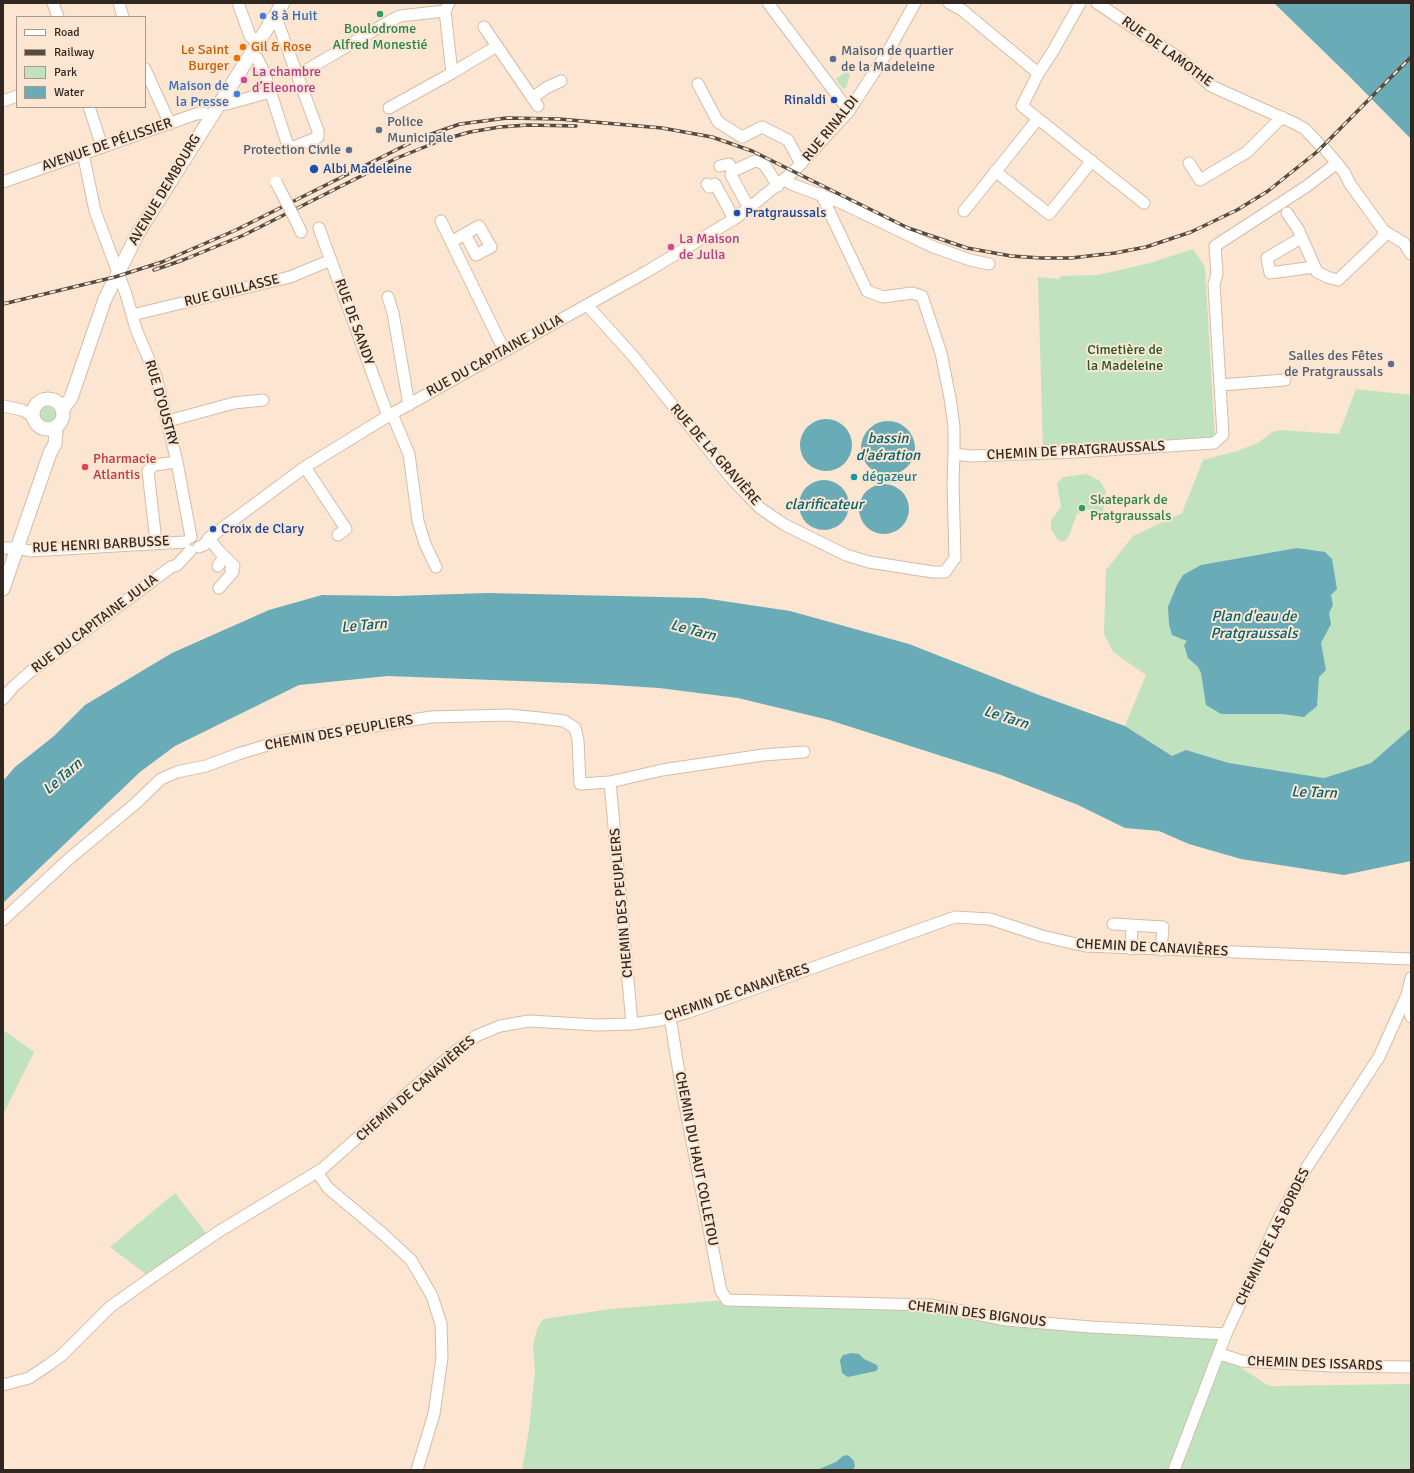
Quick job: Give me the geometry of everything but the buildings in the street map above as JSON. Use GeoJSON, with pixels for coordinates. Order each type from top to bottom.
{"type":"FeatureCollection","features":[{"type":"Feature","properties":{"kind":"main road","name":"AVENUE DEMBOURG"},"geometry":{"type":"LineString","coordinates":[[58,406],[71,398],[72,390],[105,299],[117,272],[154,207],[283,3]]}},
{"type":"Feature","properties":{"kind":"main road"},"geometry":{"type":"LineString","coordinates":[[44,400],[58,406],[62,418],[50,428],[36,423],[30,411],[44,400]]}},
{"type":"Feature","properties":{"kind":"main road"},"geometry":{"type":"LineString","coordinates":[[3,588],[50,453],[50,428]]}},
{"type":"Feature","properties":{"kind":"street"},"geometry":{"type":"LineString","coordinates":[[53,3],[58,16]]}},
{"type":"Feature","properties":{"kind":"street"},"geometry":{"type":"LineString","coordinates":[[119,3],[123,16]]}},
{"type":"Feature","properties":{"kind":"street"},"geometry":{"type":"LineString","coordinates":[[238,3],[250,36],[258,42]]}},
{"type":"Feature","properties":{"kind":"street"},"geometry":{"type":"LineString","coordinates":[[768,3],[849,111]]}},
{"type":"Feature","properties":{"kind":"street","name":"RUE RINALDI"},"geometry":{"type":"LineString","coordinates":[[798,168],[849,111],[890,48],[915,3]]}},
{"type":"Feature","properties":{"kind":"street"},"geometry":{"type":"LineString","coordinates":[[949,3],[962,10],[1038,73]]}},
{"type":"Feature","properties":{"kind":"street"},"geometry":{"type":"LineString","coordinates":[[1080,3],[1053,51],[1038,73],[1022,106],[1037,120],[1092,161],[1144,203]]}},
{"type":"Feature","properties":{"kind":"street","name":"RUE DE LAMOTHE"},"geometry":{"type":"LineString","coordinates":[[1097,3],[1182,60],[1211,86],[1282,117],[1305,129],[1337,163],[1350,184],[1384,231],[1404,243],[1411,254]]}},
{"type":"Feature","properties":{"kind":"street"},"geometry":{"type":"LineString","coordinates":[[298,75],[400,16],[447,7],[452,73]]}},
{"type":"Feature","properties":{"kind":"street"},"geometry":{"type":"LineString","coordinates":[[251,54],[257,58],[270,92],[288,149],[318,138],[318,131],[275,15]]}},
{"type":"Feature","properties":{"kind":"street"},"geometry":{"type":"LineString","coordinates":[[484,27],[535,102],[546,88],[561,81]]}},
{"type":"Feature","properties":{"kind":"street"},"geometry":{"type":"LineString","coordinates":[[389,108],[497,46]]}},
{"type":"Feature","properties":{"kind":"street"},"geometry":{"type":"LineString","coordinates":[[146,71],[170,124]]}},
{"type":"Feature","properties":{"kind":"street"},"geometry":{"type":"LineString","coordinates":[[698,84],[718,122],[742,137],[762,127],[788,140],[798,168]]}},
{"type":"Feature","properties":{"kind":"street"},"geometry":{"type":"LineString","coordinates":[[218,104],[227,104],[270,92]]}},
{"type":"Feature","properties":{"kind":"street"},"geometry":{"type":"LineString","coordinates":[[3,101],[16,96]]}},
{"type":"Feature","properties":{"kind":"street"},"geometry":{"type":"LineString","coordinates":[[89,108],[102,146]]}},
{"type":"Feature","properties":{"kind":"street","name":"AVENUE DE PÉLISSIER"},"geometry":{"type":"LineString","coordinates":[[3,182],[196,114],[204,113],[210,117]]}},
{"type":"Feature","properties":{"kind":"street"},"geometry":{"type":"LineString","coordinates":[[1189,163],[1200,180],[1247,152],[1282,117]]}},
{"type":"Feature","properties":{"kind":"street"},"geometry":{"type":"LineString","coordinates":[[964,211],[1037,120]]}},
{"type":"Feature","properties":{"kind":"street","name":"RUE D'OUSTRY"},"geometry":{"type":"LineString","coordinates":[[83,153],[88,184],[95,211],[132,315],[156,376],[168,421],[194,543]]}},
{"type":"Feature","properties":{"kind":"street"},"geometry":{"type":"LineString","coordinates":[[733,171],[755,161],[759,162],[764,164],[782,183],[791,184],[821,194],[931,246],[970,260],[989,264]]}},
{"type":"Feature","properties":{"kind":"street"},"geometry":{"type":"LineString","coordinates":[[995,171],[1049,214],[1092,161]]}},
{"type":"Feature","properties":{"kind":"street","name":"CHEMIN DE PRATGRAUSSALS"},"geometry":{"type":"LineString","coordinates":[[954,454],[971,456],[1076,452],[1214,444],[1223,435],[1214,284],[1217,274],[1215,246],[1307,186],[1337,163]]}},
{"type":"Feature","properties":{"kind":"street"},"geometry":{"type":"LineString","coordinates":[[720,166],[729,164],[733,171],[731,176],[749,208]]}},
{"type":"Feature","properties":{"kind":"street","name":"RUE DU CAPITAINE JULIA"},"geometry":{"type":"LineString","coordinates":[[3,699],[13,687],[30,672],[171,567],[177,565],[194,543],[305,467],[390,415],[587,305],[734,219],[782,183],[798,168]]}},
{"type":"Feature","properties":{"kind":"street"},"geometry":{"type":"LineString","coordinates":[[276,182],[301,232]]}},
{"type":"Feature","properties":{"kind":"street"},"geometry":{"type":"LineString","coordinates":[[707,184],[709,187],[715,184],[734,219]]}},
{"type":"Feature","properties":{"kind":"street"},"geometry":{"type":"LineString","coordinates":[[821,194],[867,291],[883,297],[912,293],[922,296],[941,352],[954,427],[954,454]]}},
{"type":"Feature","properties":{"kind":"street"},"geometry":{"type":"LineString","coordinates":[[1287,213],[1301,238],[1314,267],[1318,272],[1327,277],[1338,280],[1382,238],[1384,231]]}},
{"type":"Feature","properties":{"kind":"street"},"geometry":{"type":"LineString","coordinates":[[441,222],[504,350]]}},
{"type":"Feature","properties":{"kind":"street","name":"RUE DE SANDY"},"geometry":{"type":"LineString","coordinates":[[319,228],[390,415],[409,454],[418,521],[425,544],[436,567]]}},
{"type":"Feature","properties":{"kind":"street"},"geometry":{"type":"LineString","coordinates":[[451,242],[465,234]]}},
{"type":"Feature","properties":{"kind":"street"},"geometry":{"type":"LineString","coordinates":[[1301,238],[1267,258],[1270,273],[1314,267]]}},
{"type":"Feature","properties":{"kind":"street","name":"RUE GUILLASSE"},"geometry":{"type":"LineString","coordinates":[[132,315],[290,277],[331,260]]}},
{"type":"Feature","properties":{"kind":"street"},"geometry":{"type":"LineString","coordinates":[[388,297],[393,313],[409,405]]}},
{"type":"Feature","properties":{"kind":"street","name":"RUE DE LA GRAVIÈRE"},"geometry":{"type":"LineString","coordinates":[[587,305],[633,356],[733,480],[760,508],[785,525],[846,555],[869,562],[933,572],[945,572],[955,558],[952,483],[954,454]]}},
{"type":"Feature","properties":{"kind":"street"},"geometry":{"type":"LineString","coordinates":[[1220,385],[1285,380]]}},
{"type":"Feature","properties":{"kind":"street"},"geometry":{"type":"LineString","coordinates":[[168,421],[234,403],[263,400]]}},
{"type":"Feature","properties":{"kind":"street"},"geometry":{"type":"LineString","coordinates":[[3,406],[30,411]]}},
{"type":"Feature","properties":{"kind":"street"},"geometry":{"type":"LineString","coordinates":[[156,542],[148,471],[154,465],[177,462]]}},
{"type":"Feature","properties":{"kind":"street"},"geometry":{"type":"LineString","coordinates":[[305,467],[346,529],[338,535]]}},
{"type":"Feature","properties":{"kind":"street","name":"RUE HENRI BARBUSSE"},"geometry":{"type":"LineString","coordinates":[[3,548],[17,548],[30,551],[156,542],[194,543]]}},
{"type":"Feature","properties":{"kind":"street"},"geometry":{"type":"LineString","coordinates":[[194,543],[224,557],[234,566],[231,569],[233,572],[219,588]]}},
{"type":"Feature","properties":{"kind":"street"},"geometry":{"type":"LineString","coordinates":[[218,566],[224,557]]}},
{"type":"Feature","properties":{"kind":"street","name":"CHEMIN DES PEUPLIERS"},"geometry":{"type":"LineString","coordinates":[[3,920],[70,858],[135,804],[161,779],[177,772],[206,766],[238,754],[281,741],[431,717],[508,715],[564,721],[575,728],[578,740],[580,784],[610,782],[669,769],[763,755],[804,752]]}},
{"type":"Feature","properties":{"kind":"street","name":"CHEMIN DES PEUPLIERS"},"geometry":{"type":"LineString","coordinates":[[610,782],[632,1024]]}},
{"type":"Feature","properties":{"kind":"street","name":"CHEMIN DE CANAVIÈRES"},"geometry":{"type":"LineString","coordinates":[[3,1385],[29,1378],[48,1366],[110,1307],[122,1298],[218,1232],[317,1172],[368,1130],[452,1054],[476,1036],[500,1026],[529,1021],[596,1025],[632,1024],[670,1017],[955,917],[990,919],[1042,936],[1085,946],[1411,959]]}},
{"type":"Feature","properties":{"kind":"street"},"geometry":{"type":"LineString","coordinates":[[1114,924],[1163,927],[1161,950]]}},
{"type":"Feature","properties":{"kind":"street"},"geometry":{"type":"LineString","coordinates":[[1131,949],[1132,925]]}},
{"type":"Feature","properties":{"kind":"street"},"geometry":{"type":"LineString","coordinates":[[1411,978],[1409,996],[1411,1017]]}},
{"type":"Feature","properties":{"kind":"street","name":"CHEMIN DE LAS BORDES"},"geometry":{"type":"LineString","coordinates":[[1174,1470],[1220,1354],[1226,1334],[1279,1218],[1307,1167],[1379,1057],[1409,996]]}},
{"type":"Feature","properties":{"kind":"street","name":"CHEMIN DU HAUT COLLETOU"},"geometry":{"type":"LineString","coordinates":[[670,1017],[721,1291],[726,1300]]}},
{"type":"Feature","properties":{"kind":"street"},"geometry":{"type":"LineString","coordinates":[[317,1172],[328,1188],[412,1260],[432,1296],[441,1324],[442,1357],[434,1414],[417,1470]]}},
{"type":"Feature","properties":{"kind":"street","name":"CHEMIN DES BIGNOUS"},"geometry":{"type":"LineString","coordinates":[[726,1300],[930,1305],[1007,1320],[1226,1334]]}},
{"type":"Feature","properties":{"kind":"street","name":"CHEMIN DES ISSARDS"},"geometry":{"type":"LineString","coordinates":[[1220,1354],[1242,1361],[1331,1366],[1411,1367]]}},
{"type":"Feature","properties":{"kind":"green space"},"geometry":{"type":"Polygon","coordinates":[[[847,71],[850,75],[846,88],[843,89],[836,79],[847,71]]]}},
{"type":"Feature","properties":{"kind":"green space","name":"Cimetière de la Madeleine"},"geometry":{"type":"Polygon","coordinates":[[[1193,249],[1205,267],[1215,440],[1043,450],[1038,277],[1059,279],[1061,276],[1098,275],[1150,263],[1193,249]]]}},
{"type":"Feature","properties":{"kind":"green space"},"geometry":{"type":"Polygon","coordinates":[[[1356,389],[1411,395],[1411,728],[1371,763],[1324,778],[1229,763],[1186,750],[1172,757],[1125,726],[1146,675],[1113,652],[1104,634],[1106,570],[1133,536],[1182,513],[1203,460],[1237,451],[1258,443],[1272,432],[1281,430],[1339,434],[1356,389]]]}},
{"type":"Feature","properties":{"kind":"green space"},"geometry":{"type":"Polygon","coordinates":[[[45,407],[51,407],[56,412],[54,421],[51,423],[45,423],[40,418],[40,412],[45,407]]]}},
{"type":"Feature","properties":{"kind":"green space","name":"Skatepark de Pratgraussals"},"geometry":{"type":"Polygon","coordinates":[[[1087,474],[1100,481],[1106,492],[1103,512],[1101,514],[1090,509],[1077,514],[1068,538],[1064,542],[1058,540],[1051,529],[1051,520],[1061,507],[1057,483],[1063,477],[1087,474]]]}},
{"type":"Feature","properties":{"kind":"green space"},"geometry":{"type":"Polygon","coordinates":[[[3,1030],[34,1052],[4,1113],[3,1112],[3,1030]]]}},
{"type":"Feature","properties":{"kind":"green space"},"geometry":{"type":"Polygon","coordinates":[[[175,1193],[207,1234],[147,1275],[110,1247],[175,1193]]]}},
{"type":"Feature","properties":{"kind":"green space"},"geometry":{"type":"Polygon","coordinates":[[[727,1300],[900,1304],[1007,1320],[1226,1334],[1220,1354],[1269,1386],[1411,1384],[1411,1470],[522,1470],[529,1429],[535,1371],[533,1345],[537,1329],[543,1319],[611,1309],[727,1300]]]}},
{"type":"Feature","properties":{"kind":"water"},"geometry":{"type":"Polygon","coordinates":[[[1274,3],[1411,3],[1411,139],[1349,76],[1274,3]]]}},
{"type":"Feature","properties":{"kind":"water","name":"bassin d'aération"},"geometry":{"type":"Polygon","coordinates":[[[826,419],[836,421],[844,427],[850,435],[852,445],[850,455],[844,463],[836,469],[826,471],[816,469],[808,463],[802,455],[800,445],[802,435],[808,427],[816,421],[826,419]]]}},
{"type":"Feature","properties":{"kind":"water","name":"bassin d'aération"},"geometry":{"type":"Polygon","coordinates":[[[888,421],[898,423],[907,429],[913,438],[915,448],[913,458],[907,467],[898,473],[888,475],[878,473],[869,467],[863,458],[861,448],[863,438],[869,429],[878,423],[888,421]]]}},
{"type":"Feature","properties":{"kind":"water","name":"clarificateur"},"geometry":{"type":"Polygon","coordinates":[[[824,480],[838,484],[845,491],[849,505],[845,519],[838,526],[824,530],[810,526],[803,519],[799,505],[803,491],[810,484],[824,480]]]}},
{"type":"Feature","properties":{"kind":"water","name":"clarificateur"},"geometry":{"type":"Polygon","coordinates":[[[884,484],[893,486],[904,495],[909,509],[907,518],[898,529],[884,534],[875,532],[864,523],[859,509],[861,500],[870,489],[884,484]]]}},
{"type":"Feature","properties":{"kind":"water","name":"Plan d'eau de Pratgraussals"},"geometry":{"type":"Polygon","coordinates":[[[1297,548],[1325,552],[1332,559],[1337,589],[1331,595],[1333,605],[1329,613],[1331,624],[1321,643],[1326,670],[1319,677],[1317,706],[1304,717],[1282,714],[1221,714],[1206,705],[1201,673],[1198,667],[1188,658],[1184,645],[1187,641],[1172,635],[1169,624],[1168,607],[1177,585],[1183,575],[1201,565],[1297,548]]]}},
{"type":"Feature","properties":{"kind":"water","name":"Le Tarn"},"geometry":{"type":"Polygon","coordinates":[[[488,593],[703,598],[790,611],[909,644],[1039,695],[1125,726],[1172,756],[1186,750],[1229,763],[1324,778],[1371,763],[1411,728],[1411,861],[1344,875],[1241,859],[1189,844],[1159,831],[1125,828],[1078,805],[1001,775],[829,720],[738,698],[659,688],[597,684],[388,676],[299,685],[175,746],[140,772],[3,903],[3,781],[15,767],[54,736],[85,705],[172,653],[269,610],[322,595],[397,596],[488,593]]]}},
{"type":"Feature","properties":{"kind":"water"},"geometry":{"type":"Polygon","coordinates":[[[852,1353],[859,1354],[864,1359],[877,1365],[878,1368],[876,1371],[848,1377],[842,1373],[840,1360],[843,1355],[852,1353]]]}},
{"type":"Feature","properties":{"kind":"water"},"geometry":{"type":"Polygon","coordinates":[[[848,1455],[854,1461],[855,1467],[852,1470],[817,1470],[836,1462],[843,1456],[848,1455]]]}},
{"type":"Feature","properties":{"kind":"railway"},"geometry":{"type":"LineString","coordinates":[[3,304],[115,277],[162,262],[236,230],[420,138],[460,124],[507,118],[559,119],[662,128],[712,137],[752,151],[908,228],[967,248],[1011,256],[1041,258],[1071,258],[1115,253],[1146,247],[1191,232],[1237,210],[1268,191],[1318,151],[1411,57]]}},
{"type":"Feature","properties":{"kind":"railway"},"geometry":{"type":"LineString","coordinates":[[154,270],[244,235],[397,158],[442,140],[470,132],[500,127],[528,125],[576,126]]}},
{"type":"Feature","properties":{"kind":"place","name":"Boulodrome Alfred Monestié"},"geometry":{"type":"Point","coordinates":[380,14]}},
{"type":"Feature","properties":{"kind":"place","name":"8 à Huit"},"geometry":{"type":"Point","coordinates":[263,16]}},
{"type":"Feature","properties":{"kind":"place","name":"Gil & Rose"},"geometry":{"type":"Point","coordinates":[243,47]}},
{"type":"Feature","properties":{"kind":"place","name":"Le Saint Burger"},"geometry":{"type":"Point","coordinates":[237,58]}},
{"type":"Feature","properties":{"kind":"place","name":"Maison de quartier de la Madeleine"},"geometry":{"type":"Point","coordinates":[833,59]}},
{"type":"Feature","properties":{"kind":"place","name":"La chambre d’Eleonore"},"geometry":{"type":"Point","coordinates":[244,80]}},
{"type":"Feature","properties":{"kind":"place","name":"Maison de la Presse"},"geometry":{"type":"Point","coordinates":[237,94]}},
{"type":"Feature","properties":{"kind":"place","name":"Rinaldi"},"geometry":{"type":"Point","coordinates":[834,100]}},
{"type":"Feature","properties":{"kind":"place","name":"Police Municipale"},"geometry":{"type":"Point","coordinates":[379,130]}},
{"type":"Feature","properties":{"kind":"place","name":"Protection Civile"},"geometry":{"type":"Point","coordinates":[349,150]}},
{"type":"Feature","properties":{"kind":"place","name":"Albi Madeleine"},"geometry":{"type":"Point","coordinates":[314,169]}},
{"type":"Feature","properties":{"kind":"place","name":"Pratgraussals"},"geometry":{"type":"Point","coordinates":[737,213]}},
{"type":"Feature","properties":{"kind":"place","name":"La Maison de Julia"},"geometry":{"type":"Point","coordinates":[671,247]}},
{"type":"Feature","properties":{"kind":"place","name":"Salles des Fêtes de Pratgraussals"},"geometry":{"type":"Point","coordinates":[1391,364]}},
{"type":"Feature","properties":{"kind":"place","name":"Pharmacie Atlantis"},"geometry":{"type":"Point","coordinates":[85,467]}},
{"type":"Feature","properties":{"kind":"place","name":"dégazeur"},"geometry":{"type":"Point","coordinates":[854,477]}},
{"type":"Feature","properties":{"kind":"place","name":"Skatepark de Pratgraussals"},"geometry":{"type":"Point","coordinates":[1082,508]}},
{"type":"Feature","properties":{"kind":"place","name":"Croix de Clary"},"geometry":{"type":"Point","coordinates":[213,529]}}]}
